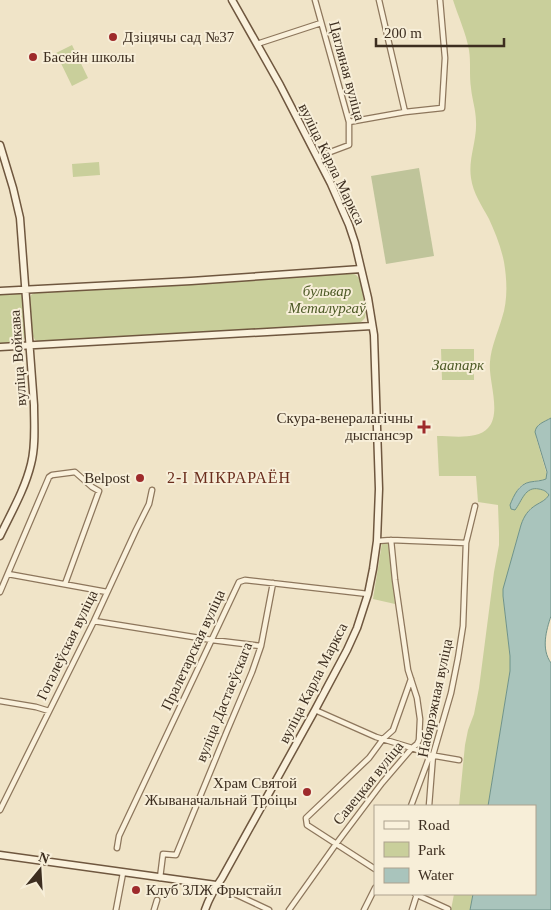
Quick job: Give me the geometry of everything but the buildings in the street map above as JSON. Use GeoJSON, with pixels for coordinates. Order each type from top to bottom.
{"type":"FeatureCollection","features":[{"type":"Feature","properties":{"kind":"main road","name":"вуліца Карла Маркса"},"geometry":{"type":"LineString","coordinates":[[206,910],[216,886],[315,710],[357,628],[368,594],[373,569],[377,541],[379,489],[375,352],[368,298],[349,225],[317,157],[232,0]]}},
{"type":"Feature","properties":{"kind":"main road","name":"вуліца Войкава"},"geometry":{"type":"LineString","coordinates":[[0,145],[20,218],[34,405],[34,449],[31,463],[26,479],[0,536]]}},
{"type":"Feature","properties":{"kind":"main road"},"geometry":{"type":"LineString","coordinates":[[0,291],[361,269]]}},
{"type":"Feature","properties":{"kind":"main road"},"geometry":{"type":"LineString","coordinates":[[0,347],[372,326]]}},
{"type":"Feature","properties":{"kind":"main road"},"geometry":{"type":"LineString","coordinates":[[0,856],[216,886]]}},
{"type":"Feature","properties":{"kind":"street","name":"Цагляная вуліца"},"geometry":{"type":"LineString","coordinates":[[315,0],[349,122],[349,145],[317,157]]}},
{"type":"Feature","properties":{"kind":"street"},"geometry":{"type":"LineString","coordinates":[[378,0],[405,112]]}},
{"type":"Feature","properties":{"kind":"street"},"geometry":{"type":"LineString","coordinates":[[349,122],[405,112],[442,108],[446,58],[440,0]]}},
{"type":"Feature","properties":{"kind":"street"},"geometry":{"type":"LineString","coordinates":[[257,44],[321,23]]}},
{"type":"Feature","properties":{"kind":"street"},"geometry":{"type":"LineString","coordinates":[[0,592],[49,477],[75,472],[92,488],[99,491],[66,584]]}},
{"type":"Feature","properties":{"kind":"street","name":"Гогалеўская вуліца"},"geometry":{"type":"LineString","coordinates":[[0,810],[150,504],[152,490]]}},
{"type":"Feature","properties":{"kind":"street","name":"Набярэжная вуліца"},"geometry":{"type":"LineString","coordinates":[[429,805],[432,755],[451,693],[463,626],[466,543],[475,506]]}},
{"type":"Feature","properties":{"kind":"street","name":"Савецкая вуліца"},"geometry":{"type":"LineString","coordinates":[[289,910],[382,783],[419,740],[420,719],[417,698],[408,670],[391,540]]}},
{"type":"Feature","properties":{"kind":"street"},"geometry":{"type":"LineString","coordinates":[[377,541],[466,543]]}},
{"type":"Feature","properties":{"kind":"street"},"geometry":{"type":"LineString","coordinates":[[8,574],[107,592]]}},
{"type":"Feature","properties":{"kind":"street","name":"Пралетарская вуліца"},"geometry":{"type":"LineString","coordinates":[[117,848],[120,836],[239,582],[246,580],[368,594]]}},
{"type":"Feature","properties":{"kind":"street","name":"вуліца Дастаеўскага"},"geometry":{"type":"LineString","coordinates":[[160,878],[163,854],[176,855],[252,672],[261,646],[273,583]]}},
{"type":"Feature","properties":{"kind":"street"},"geometry":{"type":"LineString","coordinates":[[94,621],[261,646]]}},
{"type":"Feature","properties":{"kind":"street"},"geometry":{"type":"LineString","coordinates":[[374,868],[307,825],[306,818],[368,758],[383,738],[393,730],[411,679]]}},
{"type":"Feature","properties":{"kind":"street"},"geometry":{"type":"LineString","coordinates":[[0,701],[36,707],[49,712]]}},
{"type":"Feature","properties":{"kind":"street"},"geometry":{"type":"LineString","coordinates":[[315,710],[376,737],[432,755],[459,760]]}},
{"type":"Feature","properties":{"kind":"street"},"geometry":{"type":"LineString","coordinates":[[411,805],[432,755]]}},
{"type":"Feature","properties":{"kind":"street"},"geometry":{"type":"LineString","coordinates":[[116,910],[123,873]]}},
{"type":"Feature","properties":{"kind":"street"},"geometry":{"type":"LineString","coordinates":[[216,886],[269,910]]}},
{"type":"Feature","properties":{"kind":"street"},"geometry":{"type":"LineString","coordinates":[[364,910],[374,890]]}},
{"type":"Feature","properties":{"kind":"street"},"geometry":{"type":"LineString","coordinates":[[412,910],[416,895]]}},
{"type":"Feature","properties":{"kind":"street"},"geometry":{"type":"LineString","coordinates":[[418,895],[448,909]]}},
{"type":"Feature","properties":{"kind":"street"},"geometry":{"type":"LineString","coordinates":[[154,910],[157,900]]}},
{"type":"Feature","properties":{"kind":"green space"},"geometry":{"type":"Polygon","coordinates":[[[453,0],[551,0],[551,418],[538,425],[536,437],[547,475],[546,479],[522,485],[516,494],[516,508],[524,494],[531,489],[542,490],[549,495],[531,509],[521,525],[505,583],[503,596],[510,671],[488,805],[459,805],[465,745],[479,688],[499,545],[498,505],[478,502],[476,476],[439,476],[437,436],[471,436],[483,432],[492,422],[494,405],[490,362],[506,297],[504,262],[500,245],[476,194],[471,178],[470,171],[476,122],[470,83],[470,55],[453,0]]]}},
{"type":"Feature","properties":{"kind":"green space"},"geometry":{"type":"Polygon","coordinates":[[[72,45],[88,78],[72,86],[56,53],[72,45]]]}},
{"type":"Feature","properties":{"kind":"green space"},"geometry":{"type":"Polygon","coordinates":[[[99,162],[100,175],[73,177],[72,164],[99,162]]]}},
{"type":"Feature","properties":{"kind":"green space"},"geometry":{"type":"Polygon","coordinates":[[[419,168],[434,256],[386,264],[371,176],[419,168]]]}},
{"type":"Feature","properties":{"kind":"green space","name":"бульвар Металургаў"},"geometry":{"type":"Polygon","coordinates":[[[352,273],[360,279],[366,311],[365,318],[360,323],[40,342],[35,340],[32,334],[29,300],[31,295],[36,292],[352,273]]]}},
{"type":"Feature","properties":{"kind":"green space"},"geometry":{"type":"Polygon","coordinates":[[[0,293],[18,293],[23,296],[26,336],[22,342],[0,345],[0,293]]]}},
{"type":"Feature","properties":{"kind":"green space","name":"Заапарк"},"geometry":{"type":"Polygon","coordinates":[[[441,349],[474,349],[474,380],[442,380],[441,349]]]}},
{"type":"Feature","properties":{"kind":"green space"},"geometry":{"type":"Polygon","coordinates":[[[382,543],[390,543],[395,604],[373,599],[382,543]]]}},
{"type":"Feature","properties":{"kind":"green space"},"geometry":{"type":"Polygon","coordinates":[[[454,895],[473,895],[470,910],[451,910],[454,895]]]}},
{"type":"Feature","properties":{"kind":"water"},"geometry":{"type":"Polygon","coordinates":[[[551,418],[551,616],[545,646],[551,663],[551,910],[470,910],[473,895],[536,895],[536,805],[488,805],[510,671],[503,589],[523,519],[531,509],[549,495],[544,490],[530,490],[524,495],[515,510],[511,509],[510,505],[515,494],[523,485],[546,479],[547,472],[535,432],[543,422],[551,418]]]}},
{"type":"Feature","properties":{"kind":"place","name":"Дзіцячы сад №37"},"geometry":{"type":"Point","coordinates":[113,37]}},
{"type":"Feature","properties":{"kind":"place","name":"Басейн школы"},"geometry":{"type":"Point","coordinates":[33,57]}},
{"type":"Feature","properties":{"kind":"place","name":"Скура-венералагічны дыспансэр"},"geometry":{"type":"Point","coordinates":[424,427]}},
{"type":"Feature","properties":{"kind":"place","name":"Belpost"},"geometry":{"type":"Point","coordinates":[140,478]}},
{"type":"Feature","properties":{"kind":"place","name":"Храм Святой Жываначальнай Троіцы"},"geometry":{"type":"Point","coordinates":[307,792]}},
{"type":"Feature","properties":{"kind":"place","name":"Клуб ЗЛЖ Фрыстайл"},"geometry":{"type":"Point","coordinates":[136,890]}},
{"type":"Feature","properties":{"kind":"district","name":"2-І МІКРАРАЁН"},"geometry":{"type":"Point","coordinates":[229,477]}}]}
